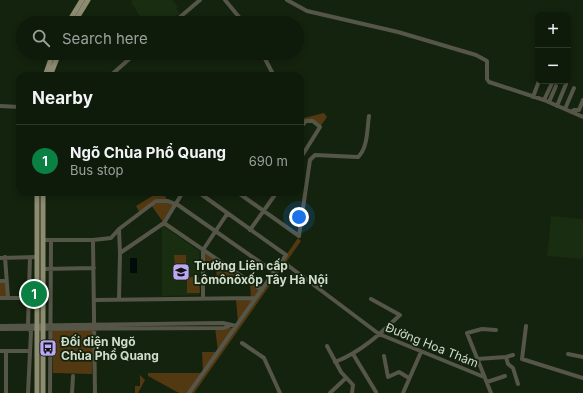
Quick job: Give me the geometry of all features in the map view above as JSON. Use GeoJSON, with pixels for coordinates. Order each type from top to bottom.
{"type":"FeatureCollection","features":[{"type":"Feature","properties":{"kind":"main road"},"geometry":{"type":"LineString","coordinates":[[72,16],[82,0]]}},
{"type":"Feature","properties":{"kind":"main road"},"geometry":{"type":"LineString","coordinates":[[78,16],[88,0]]}},
{"type":"Feature","properties":{"kind":"main road"},"geometry":{"type":"LineString","coordinates":[[46,72],[51,60]]}},
{"type":"Feature","properties":{"kind":"main road"},"geometry":{"type":"LineString","coordinates":[[52,72],[56,60]]}},
{"type":"Feature","properties":{"kind":"main road"},"geometry":{"type":"LineString","coordinates":[[37,196],[37,257],[43,393]]}},
{"type":"Feature","properties":{"kind":"main road"},"geometry":{"type":"LineString","coordinates":[[37,393],[43,268],[43,196]]}},
{"type":"Feature","properties":{"kind":"street"},"geometry":{"type":"LineString","coordinates":[[181,16],[200,0]]}},
{"type":"Feature","properties":{"kind":"street"},"geometry":{"type":"LineString","coordinates":[[225,0],[238,16]]}},
{"type":"Feature","properties":{"kind":"street"},"geometry":{"type":"LineString","coordinates":[[287,0],[307,11],[398,32],[422,41],[453,48],[487,61],[487,79],[490,82],[544,100],[583,117]]}},
{"type":"Feature","properties":{"kind":"street"},"geometry":{"type":"LineString","coordinates":[[115,72],[128,60]]}},
{"type":"Feature","properties":{"kind":"street"},"geometry":{"type":"LineString","coordinates":[[266,60],[272,72]]}},
{"type":"Feature","properties":{"kind":"street"},"geometry":{"type":"LineString","coordinates":[[533,97],[539,84]]}},
{"type":"Feature","properties":{"kind":"street"},"geometry":{"type":"LineString","coordinates":[[544,100],[552,84]]}},
{"type":"Feature","properties":{"kind":"street"},"geometry":{"type":"LineString","coordinates":[[557,106],[566,84]]}},
{"type":"Feature","properties":{"kind":"street"},"geometry":{"type":"LineString","coordinates":[[549,102],[556,86]]}},
{"type":"Feature","properties":{"kind":"street"},"geometry":{"type":"LineString","coordinates":[[565,109],[574,88]]}},
{"type":"Feature","properties":{"kind":"street"},"geometry":{"type":"LineString","coordinates":[[571,112],[574,110],[579,110],[583,100]]}},
{"type":"Feature","properties":{"kind":"street"},"geometry":{"type":"LineString","coordinates":[[0,106],[16,107]]}},
{"type":"Feature","properties":{"kind":"street"},"geometry":{"type":"LineString","coordinates":[[242,196],[299,236],[310,160],[315,155],[358,157],[364,149],[369,116]]}},
{"type":"Feature","properties":{"kind":"street"},"geometry":{"type":"LineString","coordinates":[[304,123],[306,121],[313,121],[320,127],[304,153]]}},
{"type":"Feature","properties":{"kind":"street"},"geometry":{"type":"LineString","coordinates":[[120,253],[164,222],[180,196]]}},
{"type":"Feature","properties":{"kind":"street"},"geometry":{"type":"LineString","coordinates":[[189,393],[286,255],[203,196]]}},
{"type":"Feature","properties":{"kind":"street"},"geometry":{"type":"LineString","coordinates":[[250,230],[273,196]]}},
{"type":"Feature","properties":{"kind":"street"},"geometry":{"type":"LineString","coordinates":[[111,238],[119,229],[156,201],[168,201],[174,206],[180,206],[274,272]]}},
{"type":"Feature","properties":{"kind":"street"},"geometry":{"type":"LineString","coordinates":[[204,299],[204,250],[227,214]]}},
{"type":"Feature","properties":{"kind":"street"},"geometry":{"type":"LineString","coordinates":[[164,222],[262,290]]}},
{"type":"Feature","properties":{"kind":"street"},"geometry":{"type":"LineString","coordinates":[[119,229],[119,299]]}},
{"type":"Feature","properties":{"kind":"street"},"geometry":{"type":"LineString","coordinates":[[43,240],[94,240],[120,238]]}},
{"type":"Feature","properties":{"kind":"street"},"geometry":{"type":"LineString","coordinates":[[50,393],[52,327],[51,240]]}},
{"type":"Feature","properties":{"kind":"street"},"geometry":{"type":"LineString","coordinates":[[94,240],[95,393]]}},
{"type":"Feature","properties":{"kind":"street"},"geometry":{"type":"LineString","coordinates":[[28,393],[31,332],[29,327],[30,257]]}},
{"type":"Feature","properties":{"kind":"street"},"geometry":{"type":"LineString","coordinates":[[0,258],[37,257]]}},
{"type":"Feature","properties":{"kind":"street"},"geometry":{"type":"LineString","coordinates":[[5,258],[8,298]]}},
{"type":"Feature","properties":{"kind":"street","name":"Đường Hoa Thám"},"geometry":{"type":"LineString","coordinates":[[282,261],[379,334],[484,377],[491,393]]}},
{"type":"Feature","properties":{"kind":"street"},"geometry":{"type":"LineString","coordinates":[[43,268],[94,268]]}},
{"type":"Feature","properties":{"kind":"street"},"geometry":{"type":"LineString","coordinates":[[0,281],[6,281]]}},
{"type":"Feature","properties":{"kind":"street"},"geometry":{"type":"LineString","coordinates":[[0,298],[29,298]]}},
{"type":"Feature","properties":{"kind":"street"},"geometry":{"type":"LineString","coordinates":[[95,300],[256,298]]}},
{"type":"Feature","properties":{"kind":"street"},"geometry":{"type":"LineString","coordinates":[[335,362],[354,354],[400,315],[371,299]]}},
{"type":"Feature","properties":{"kind":"street"},"geometry":{"type":"LineString","coordinates":[[0,326],[52,327],[223,323],[230,326],[236,326]]}},
{"type":"Feature","properties":{"kind":"street"},"geometry":{"type":"LineString","coordinates":[[526,326],[522,359],[583,378]]}},
{"type":"Feature","properties":{"kind":"street"},"geometry":{"type":"LineString","coordinates":[[0,329],[29,327]]}},
{"type":"Feature","properties":{"kind":"street"},"geometry":{"type":"LineString","coordinates":[[484,377],[468,333],[482,329],[496,330]]}},
{"type":"Feature","properties":{"kind":"street"},"geometry":{"type":"LineString","coordinates":[[242,343],[264,358],[280,393]]}},
{"type":"Feature","properties":{"kind":"street"},"geometry":{"type":"LineString","coordinates":[[327,346],[335,362],[353,385],[352,393]]}},
{"type":"Feature","properties":{"kind":"street"},"geometry":{"type":"LineString","coordinates":[[0,351],[30,350]]}},
{"type":"Feature","properties":{"kind":"street"},"geometry":{"type":"LineString","coordinates":[[6,351],[6,393]]}},
{"type":"Feature","properties":{"kind":"street"},"geometry":{"type":"LineString","coordinates":[[402,393],[421,352]]}},
{"type":"Feature","properties":{"kind":"street"},"geometry":{"type":"LineString","coordinates":[[354,354],[376,392]]}},
{"type":"Feature","properties":{"kind":"street"},"geometry":{"type":"LineString","coordinates":[[568,354],[583,357]]}},
{"type":"Feature","properties":{"kind":"street"},"geometry":{"type":"LineString","coordinates":[[478,359],[513,355]]}},
{"type":"Feature","properties":{"kind":"street"},"geometry":{"type":"LineString","coordinates":[[384,356],[388,377],[399,372],[409,378]]}},
{"type":"Feature","properties":{"kind":"street"},"geometry":{"type":"LineString","coordinates":[[506,357],[508,364],[513,368],[518,384]]}},
{"type":"Feature","properties":{"kind":"street"},"geometry":{"type":"LineString","coordinates":[[72,393],[73,376]]}},
{"type":"Feature","properties":{"kind":"street"},"geometry":{"type":"LineString","coordinates":[[487,382],[505,376]]}},
{"type":"Feature","properties":{"kind":"street"},"geometry":{"type":"LineString","coordinates":[[330,393],[346,378]]}},
{"type":"Feature","properties":{"kind":"shaded area"},"geometry":{"type":"Polygon","coordinates":[[[133,0],[172,0],[178,7],[176,9],[180,13],[176,16],[140,16],[131,2],[133,0]]]}},
{"type":"Feature","properties":{"kind":"shaded area"},"geometry":{"type":"Polygon","coordinates":[[[324,113],[327,117],[320,127],[306,120],[304,122],[304,118],[324,113]]]}},
{"type":"Feature","properties":{"kind":"shaded area"},"geometry":{"type":"Polygon","coordinates":[[[152,196],[165,196],[168,201],[175,204],[163,222],[151,205],[140,213],[136,206],[152,196]]]}},
{"type":"Feature","properties":{"kind":"shaded area"},"geometry":{"type":"Polygon","coordinates":[[[551,216],[583,219],[583,257],[581,259],[547,256],[551,216]]]}},
{"type":"Feature","properties":{"kind":"shaded area","name":"Trường Liên cấp Lômônôxốp Tây Hà Nội"},"geometry":{"type":"Polygon","coordinates":[[[162,225],[199,251],[199,295],[162,296],[162,225]]]}},
{"type":"Feature","properties":{"kind":"shaded area"},"geometry":{"type":"Polygon","coordinates":[[[298,238],[301,241],[194,393],[179,393],[148,376],[148,373],[203,373],[202,352],[218,352],[215,327],[235,328],[238,323],[236,299],[251,298],[250,285],[217,285],[216,261],[204,261],[204,250],[262,290],[298,238]]]}},
{"type":"Feature","properties":{"kind":"shaded area"},"geometry":{"type":"Polygon","coordinates":[[[174,255],[186,255],[186,266],[175,266],[174,255]]]}},
{"type":"Feature","properties":{"kind":"shaded area"},"geometry":{"type":"Polygon","coordinates":[[[130,258],[137,258],[137,273],[130,273],[130,258]]]}},
{"type":"Feature","properties":{"kind":"shaded area"},"geometry":{"type":"Polygon","coordinates":[[[187,277],[199,277],[200,293],[187,293],[187,277]]]}},
{"type":"Feature","properties":{"kind":"shaded area"},"geometry":{"type":"Polygon","coordinates":[[[0,281],[6,282],[7,297],[0,298],[0,281]]]}},
{"type":"Feature","properties":{"kind":"shaded area"},"geometry":{"type":"Polygon","coordinates":[[[94,329],[92,374],[53,373],[52,330],[94,329]]]}},
{"type":"Feature","properties":{"kind":"shaded area"},"geometry":{"type":"Polygon","coordinates":[[[140,375],[145,380],[138,393],[135,393],[135,386],[140,386],[140,375]]]}},
{"type":"Feature","properties":{"kind":"place","name":"Trường Liên cấp Lômônôxốp Tây Hà Nội"},"geometry":{"type":"Point","coordinates":[181,272]}},
{"type":"Feature","properties":{"kind":"place","name":"Ngõ Chùa Phổ Quang"},"geometry":{"type":"Point","coordinates":[34,294]}},
{"type":"Feature","properties":{"kind":"place","name":"Đối diện Ngõ Chùa Phổ Quang"},"geometry":{"type":"Point","coordinates":[48,348]}}]}
